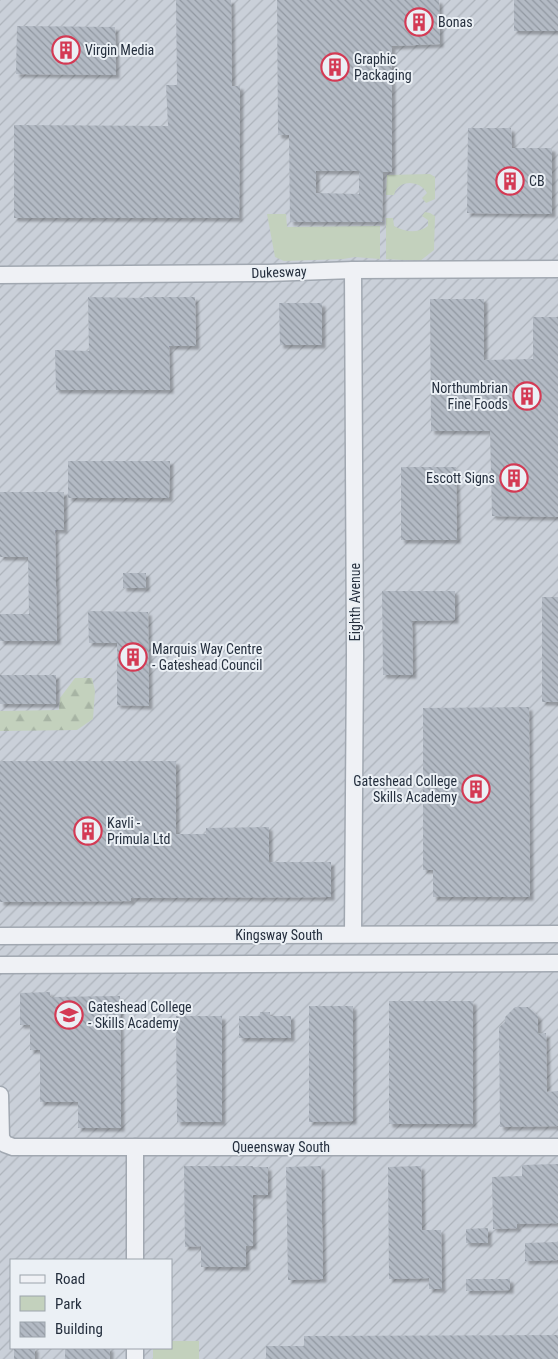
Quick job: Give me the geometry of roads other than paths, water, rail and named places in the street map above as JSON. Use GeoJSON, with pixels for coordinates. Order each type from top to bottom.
{"type":"FeatureCollection","features":[{"type":"Feature","properties":{"kind":"street","name":"Dukesway"},"geometry":{"type":"LineString","coordinates":[[0,275],[558,269]]}},
{"type":"Feature","properties":{"kind":"street","name":"Eighth Avenue"},"geometry":{"type":"LineString","coordinates":[[353,270],[355,655],[353,934]]}},
{"type":"Feature","properties":{"kind":"street","name":"Kingsway South"},"geometry":{"type":"LineString","coordinates":[[0,936],[558,934]]}},
{"type":"Feature","properties":{"kind":"street","name":"Kingsway South"},"geometry":{"type":"LineString","coordinates":[[0,965],[558,963]]}},
{"type":"Feature","properties":{"kind":"street","name":"Queensway South"},"geometry":{"type":"LineString","coordinates":[[0,1096],[0,1134],[2,1141],[13,1147],[558,1147]]}},
{"type":"Feature","properties":{"kind":"street"},"geometry":{"type":"LineString","coordinates":[[135,1148],[135,1259]]}},
{"type":"Feature","properties":{"kind":"place","name":"Bonas"},"geometry":{"type":"Point","coordinates":[419,22]}},
{"type":"Feature","properties":{"kind":"place","name":"Virgin Media"},"geometry":{"type":"Point","coordinates":[66,50]}},
{"type":"Feature","properties":{"kind":"place","name":"Graphic Packaging"},"geometry":{"type":"Point","coordinates":[335,67]}},
{"type":"Feature","properties":{"kind":"place","name":"CB"},"geometry":{"type":"Point","coordinates":[510,181]}},
{"type":"Feature","properties":{"kind":"place","name":"Northumbrian Fine Foods"},"geometry":{"type":"Point","coordinates":[527,396]}},
{"type":"Feature","properties":{"kind":"place","name":"Escott Signs"},"geometry":{"type":"Point","coordinates":[514,478]}},
{"type":"Feature","properties":{"kind":"place","name":"Marquis Way Centre - Gateshead Council"},"geometry":{"type":"Point","coordinates":[133,657]}},
{"type":"Feature","properties":{"kind":"place","name":"Gateshead College Skills Academy"},"geometry":{"type":"Point","coordinates":[476,789]}},
{"type":"Feature","properties":{"kind":"place","name":"Kavli - Primula Ltd"},"geometry":{"type":"Point","coordinates":[88,831]}},
{"type":"Feature","properties":{"kind":"place","name":"Gateshead College - Skills Academy"},"geometry":{"type":"Point","coordinates":[69,1015]}}]}
